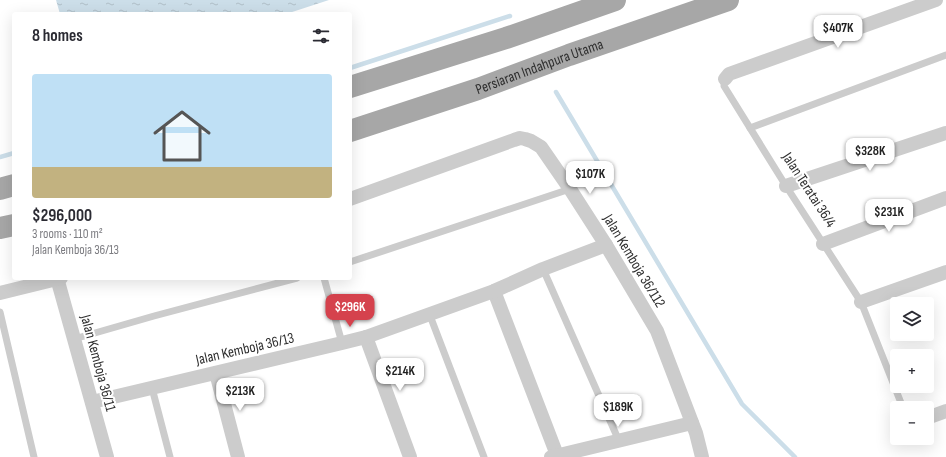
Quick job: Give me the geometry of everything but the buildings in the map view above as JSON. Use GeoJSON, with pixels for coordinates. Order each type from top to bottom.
{"type":"FeatureCollection","features":[{"type":"Feature","properties":{"kind":"main road"},"geometry":{"type":"LineString","coordinates":[[352,86],[506,38],[615,0]]}},
{"type":"Feature","properties":{"kind":"main road","name":"Persiaran Indahpura Utama"},"geometry":{"type":"LineString","coordinates":[[352,130],[478,89],[728,0]]}},
{"type":"Feature","properties":{"kind":"main road"},"geometry":{"type":"LineString","coordinates":[[0,188],[12,185]]}},
{"type":"Feature","properties":{"kind":"main road"},"geometry":{"type":"LineString","coordinates":[[0,228],[12,225]]}},
{"type":"Feature","properties":{"kind":"street"},"geometry":{"type":"LineString","coordinates":[[725,79],[729,74],[936,0]]}},
{"type":"Feature","properties":{"kind":"street"},"geometry":{"type":"LineString","coordinates":[[786,186],[946,132]]}},
{"type":"Feature","properties":{"kind":"street","name":"Jalan Kemboja 36/112"},"geometry":{"type":"LineString","coordinates":[[352,198],[520,138],[531,141],[541,147],[606,245],[657,330],[696,433],[702,457]]}},
{"type":"Feature","properties":{"kind":"street"},"geometry":{"type":"LineString","coordinates":[[823,244],[946,198]]}},
{"type":"Feature","properties":{"kind":"street","name":"Jalan Kemboja 36/13"},"geometry":{"type":"LineString","coordinates":[[92,402],[342,344],[366,337],[494,291],[543,269],[606,245]]}},
{"type":"Feature","properties":{"kind":"street"},"geometry":{"type":"LineString","coordinates":[[861,302],[946,272]]}},
{"type":"Feature","properties":{"kind":"street"},"geometry":{"type":"LineString","coordinates":[[0,293],[51,280]]}},
{"type":"Feature","properties":{"kind":"street","name":"Jalan Kemboja 36/11"},"geometry":{"type":"LineString","coordinates":[[59,280],[74,339],[107,457]]}},
{"type":"Feature","properties":{"kind":"street"},"geometry":{"type":"LineString","coordinates":[[494,291],[555,456],[692,424]]}},
{"type":"Feature","properties":{"kind":"street"},"geometry":{"type":"LineString","coordinates":[[366,337],[410,457]]}},
{"type":"Feature","properties":{"kind":"street"},"geometry":{"type":"LineString","coordinates":[[216,373],[238,457]]}},
{"type":"Feature","properties":{"kind":"street"},"geometry":{"type":"LineString","coordinates":[[934,415],[946,411]]}},
{"type":"Feature","properties":{"kind":"lane"},"geometry":{"type":"LineString","coordinates":[[750,128],[946,55]]}},
{"type":"Feature","properties":{"kind":"lane","name":"Jalan Teratai 36/4"},"geometry":{"type":"LineString","coordinates":[[725,79],[724,86],[786,186],[861,302],[900,401]]}},
{"type":"Feature","properties":{"kind":"lane"},"geometry":{"type":"LineString","coordinates":[[352,261],[570,189]]}},
{"type":"Feature","properties":{"kind":"lane"},"geometry":{"type":"LineString","coordinates":[[543,269],[619,441]]}},
{"type":"Feature","properties":{"kind":"lane"},"geometry":{"type":"LineString","coordinates":[[74,339],[289,280]]}},
{"type":"Feature","properties":{"kind":"lane"},"geometry":{"type":"LineString","coordinates":[[325,280],[342,344]]}},
{"type":"Feature","properties":{"kind":"lane"},"geometry":{"type":"LineString","coordinates":[[0,312],[34,457]]}},
{"type":"Feature","properties":{"kind":"lane"},"geometry":{"type":"LineString","coordinates":[[429,314],[484,457]]}},
{"type":"Feature","properties":{"kind":"lane"},"geometry":{"type":"LineString","coordinates":[[152,388],[170,457]]}},
{"type":"Feature","properties":{"kind":"water"},"geometry":{"type":"Polygon","coordinates":[[[56,0],[329,0],[292,12],[59,12],[56,0]]]}},
{"type":"Feature","properties":{"kind":"waterway"},"geometry":{"type":"LineString","coordinates":[[352,67],[510,16]]}},
{"type":"Feature","properties":{"kind":"waterway"},"geometry":{"type":"LineString","coordinates":[[556,92],[742,404],[795,457]]}},
{"type":"Feature","properties":{"kind":"waterway"},"geometry":{"type":"LineString","coordinates":[[0,157],[12,154]]}}]}
